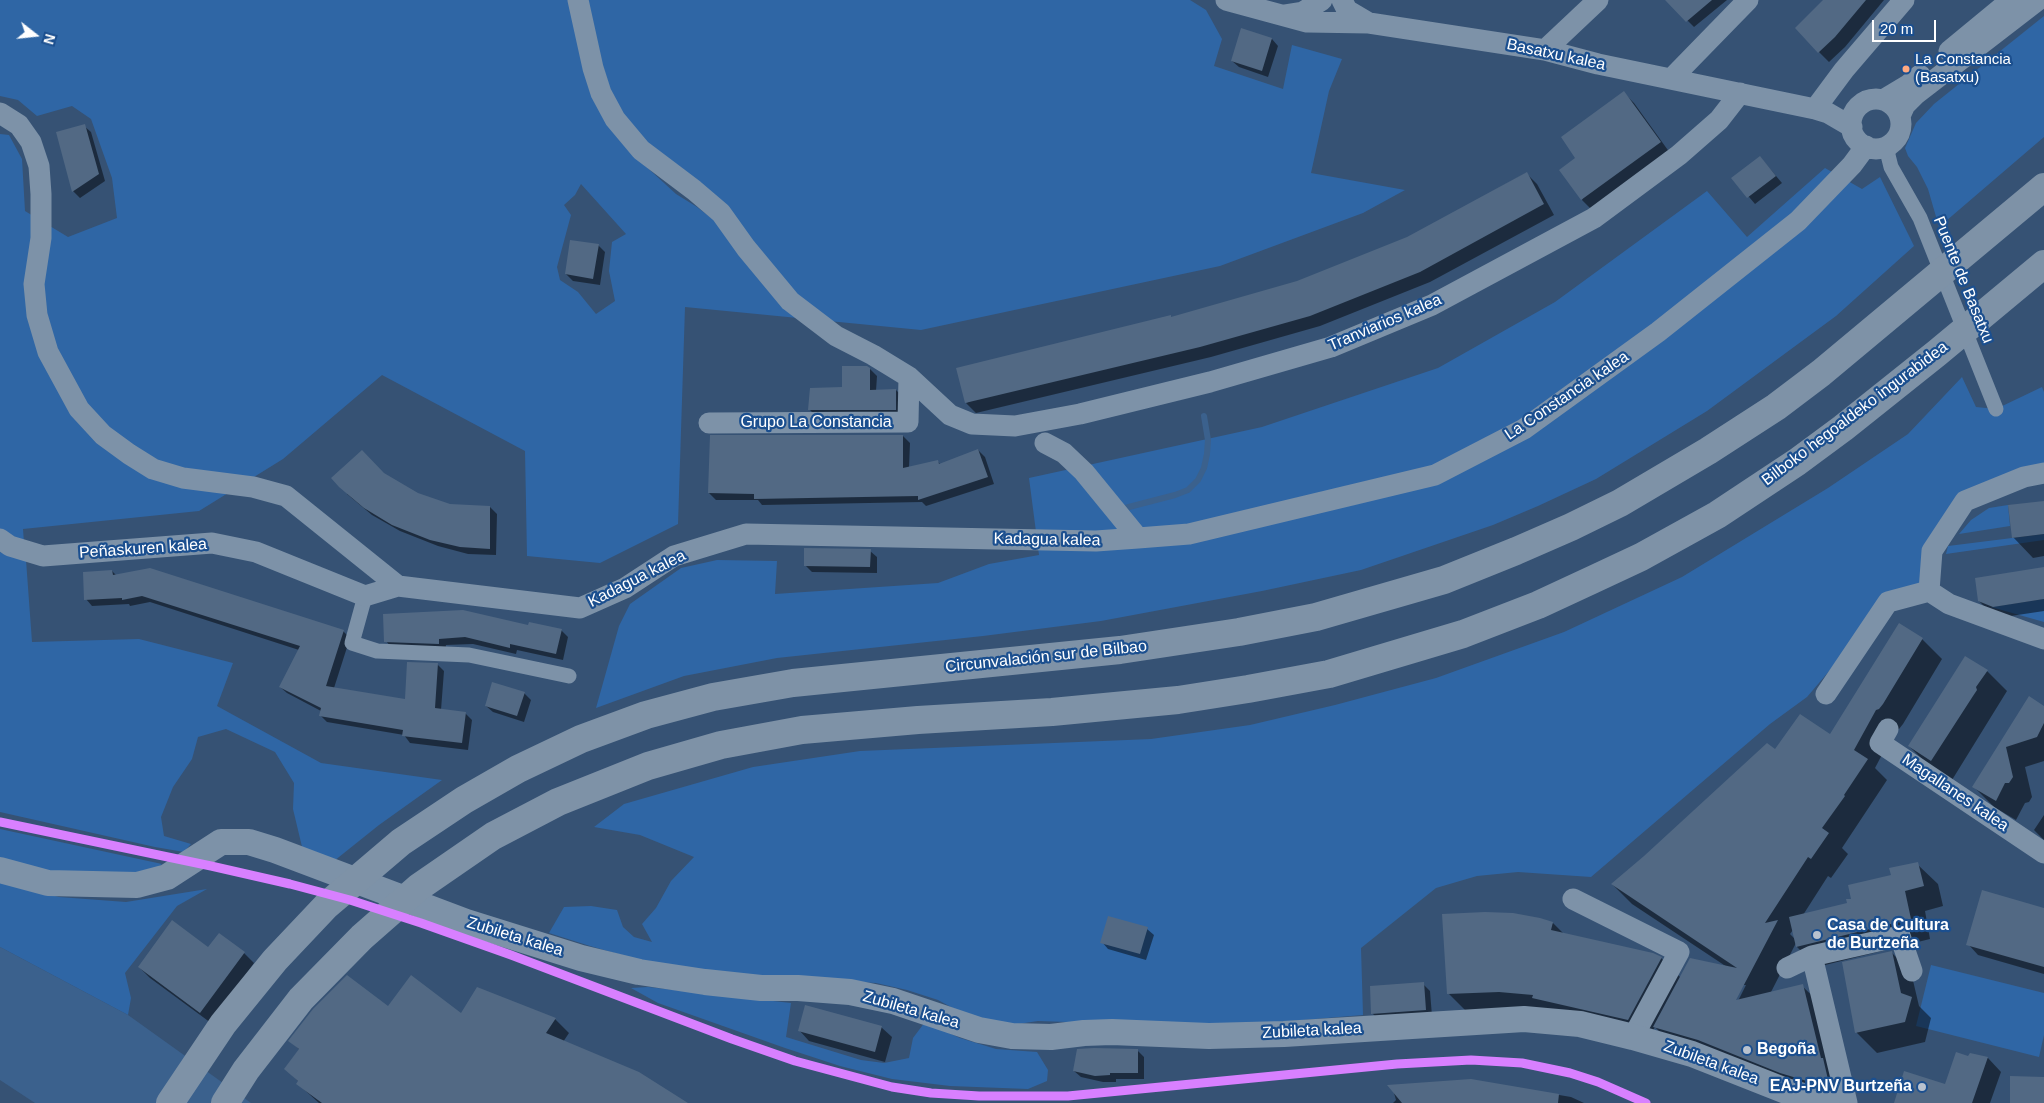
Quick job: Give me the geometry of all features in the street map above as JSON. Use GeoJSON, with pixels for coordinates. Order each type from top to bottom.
{"type":"FeatureCollection","features":[{"type":"Feature","properties":{"kind":"highway","name":"Circunvalación sur de Bilbao"},"geometry":{"type":"LineString","coordinates":[[170,1103],[223,1024],[275,960],[327,905],[401,842],[464,800],[518,769],[582,739],[618,725],[646,715],[713,697],[793,683],[1120,650],[1239,632],[1316,617],[1444,580],[1571,527],[1675,472],[1776,407],[1828,367],[2044,187]]}},
{"type":"Feature","properties":{"kind":"highway","name":"Bilboko hegoaldeko ingurabidea"},"geometry":{"type":"LineString","coordinates":[[225,1103],[246,1070],[301,999],[362,937],[419,887],[494,836],[558,802],[648,766],[722,745],[802,730],[918,720],[1052,712],[1178,700],[1329,674],[1463,634],[1554,598],[1641,557],[1717,515],[1797,462],[1937,354],[2044,264]]}},
{"type":"Feature","properties":{"kind":"street"},"geometry":{"type":"LineString","coordinates":[[578,0],[593,68],[601,92],[615,119],[641,150],[694,190],[721,214],[746,248],[790,300],[836,336],[873,355],[909,377]]}},
{"type":"Feature","properties":{"kind":"street","name":"Basatxu kalea"},"geometry":{"type":"LineString","coordinates":[[1226,0],[1307,22],[1369,23],[1545,50],[1598,64],[1821,111],[1852,127]]}},
{"type":"Feature","properties":{"kind":"street","name":"Basatxu kalea"},"geometry":{"type":"LineString","coordinates":[[1281,15],[1303,12],[1322,0]]}},
{"type":"Feature","properties":{"kind":"street"},"geometry":{"type":"LineString","coordinates":[[1342,0],[1347,10],[1369,23]]}},
{"type":"Feature","properties":{"kind":"street"},"geometry":{"type":"LineString","coordinates":[[1545,50],[1598,0]]}},
{"type":"Feature","properties":{"kind":"street"},"geometry":{"type":"LineString","coordinates":[[1671,79],[1748,0]]}},
{"type":"Feature","properties":{"kind":"street"},"geometry":{"type":"LineString","coordinates":[[1821,111],[1844,70],[1904,0]]}},
{"type":"Feature","properties":{"kind":"street"},"geometry":{"type":"LineString","coordinates":[[1883,100],[1908,85],[2010,0]]}},
{"type":"Feature","properties":{"kind":"street"},"geometry":{"type":"LineString","coordinates":[[1900,116],[1890,104],[1883,100],[1870,100],[1860,106],[1853,116],[1852,127],[1859,142],[1881,154],[1897,138],[1901,124],[1900,116],[1905,105],[1915,95],[2038,0]]}},
{"type":"Feature","properties":{"kind":"street","name":"Tranviarios kalea"},"geometry":{"type":"LineString","coordinates":[[909,377],[950,414],[972,424],[1015,426],[1080,414],[1210,382],[1331,347],[1432,305],[1594,218],[1679,155],[1719,120],[1740,93]]}},
{"type":"Feature","properties":{"kind":"street","name":"Basatxu kalea"},"geometry":{"type":"LineString","coordinates":[[1821,111],[1860,106]]}},
{"type":"Feature","properties":{"kind":"street"},"geometry":{"type":"LineString","coordinates":[[0,113],[19,125],[32,142],[39,166],[41,238],[34,284],[37,316],[48,352],[80,409],[103,435],[153,469],[183,478],[253,487],[286,496],[398,586]]}},
{"type":"Feature","properties":{"kind":"street","name":"La Constancia kalea"},"geometry":{"type":"LineString","coordinates":[[1138,538],[1189,534],[1435,475],[1524,429],[1658,332],[1790,227],[1852,165],[1881,154]]}},
{"type":"Feature","properties":{"kind":"street","name":"Puente de Basatxu"},"geometry":{"type":"LineString","coordinates":[[1881,154],[1920,218],[1996,409]]}},
{"type":"Feature","properties":{"kind":"street","name":"Grupo La Constancia"},"geometry":{"type":"LineString","coordinates":[[709,423],[908,422],[909,377]]}},
{"type":"Feature","properties":{"kind":"street"},"geometry":{"type":"LineString","coordinates":[[1046,443],[1064,453],[1084,472],[1138,538]]}},
{"type":"Feature","properties":{"kind":"street"},"geometry":{"type":"LineString","coordinates":[[1929,590],[1932,550],[1965,501],[2024,477],[2044,473]]}},
{"type":"Feature","properties":{"kind":"street","name":"Kadagua kalea"},"geometry":{"type":"LineString","coordinates":[[398,586],[580,608],[625,588],[674,556],[746,534],[1096,541],[1138,538]]}},
{"type":"Feature","properties":{"kind":"street","name":"Peñaskuren kalea"},"geometry":{"type":"LineString","coordinates":[[0,539],[10,546],[43,556],[212,543],[256,552],[365,596]]}},
{"type":"Feature","properties":{"kind":"street"},"geometry":{"type":"LineString","coordinates":[[398,586],[365,596],[352,644],[377,651],[469,655],[569,676]]}},
{"type":"Feature","properties":{"kind":"street"},"geometry":{"type":"LineString","coordinates":[[1929,590],[1948,604],[2044,639]]}},
{"type":"Feature","properties":{"kind":"street"},"geometry":{"type":"LineString","coordinates":[[1826,694],[1888,602],[1929,590]]}},
{"type":"Feature","properties":{"kind":"street","name":"Magallanes kalea"},"geometry":{"type":"LineString","coordinates":[[1888,729],[1880,743],[2044,853]]}},
{"type":"Feature","properties":{"kind":"street","name":"Zubileta kalea"},"geometry":{"type":"LineString","coordinates":[[0,870],[48,883],[137,885],[167,877],[221,842],[249,842],[466,922],[591,960],[639,972],[705,982],[761,988],[798,988],[850,992],[893,1001],[979,1030],[1012,1036],[1052,1037],[1112,1032],[1228,1036],[1524,1019],[1580,1024],[1634,1037],[1692,1054],[1789,1097],[1827,1103]]}},
{"type":"Feature","properties":{"kind":"street"},"geometry":{"type":"LineString","coordinates":[[1573,900],[1679,952],[1634,1037]]}},
{"type":"Feature","properties":{"kind":"street"},"geometry":{"type":"LineString","coordinates":[[1787,968],[1812,956],[1900,936],[1912,971]]}},
{"type":"Feature","properties":{"kind":"street"},"geometry":{"type":"LineString","coordinates":[[1812,956],[1847,1103]]}},
{"type":"Feature","properties":{"kind":"shaded area"},"geometry":{"type":"Polygon","coordinates":[[[0,0],[570,0],[627,149],[676,194],[714,220],[618,116],[583,0],[1190,0],[1206,10],[1222,39],[1214,66],[1283,89],[1292,45],[1342,59],[1329,91],[1311,173],[1405,190],[1363,213],[1220,266],[921,330],[685,307],[678,524],[600,563],[527,556],[525,451],[382,375],[283,459],[199,511],[23,529],[24,543],[0,531],[0,134],[9,135],[22,159],[25,211],[68,237],[117,218],[112,178],[91,119],[72,106],[37,116],[18,100],[0,96],[0,0]],[[581,184],[575,195],[564,205],[571,215],[557,267],[560,280],[578,292],[596,314],[615,301],[609,271],[612,242],[626,234],[581,184]]]}},
{"type":"Feature","properties":{"kind":"shaded area"},"geometry":{"type":"Polygon","coordinates":[[[2044,16],[2044,137],[1939,227],[1928,189],[1905,148],[1916,123],[1934,104],[2044,16]]]}},
{"type":"Feature","properties":{"kind":"shaded area"},"geometry":{"type":"Polygon","coordinates":[[[1825,168],[1862,189],[1880,177],[1914,246],[1836,316],[1707,411],[1596,479],[1538,506],[1493,525],[1361,570],[1262,591],[1101,621],[983,636],[777,658],[684,676],[596,708],[619,626],[630,604],[681,568],[717,560],[777,561],[775,594],[938,583],[989,564],[1039,555],[1029,478],[1262,427],[1438,368],[1555,302],[1707,191],[1747,237],[1825,168]]]}},
{"type":"Feature","properties":{"kind":"shaded area"},"geometry":{"type":"Polygon","coordinates":[[[1962,377],[1976,407],[1996,409],[2042,387],[2044,392],[2044,473],[1965,501],[1932,551],[1929,591],[1888,602],[1807,697],[1770,724],[1591,877],[1518,872],[1477,876],[1436,888],[1361,948],[1363,1015],[1218,1027],[1038,1021],[1011,1025],[973,1019],[938,1000],[876,983],[706,973],[653,964],[549,933],[564,907],[591,906],[617,910],[623,927],[634,937],[652,942],[642,924],[656,908],[671,881],[694,857],[640,835],[594,827],[624,804],[753,767],[860,751],[1151,739],[1250,725],[1436,678],[1564,632],[1682,577],[1828,488],[1908,434],[1962,377]]]}},
{"type":"Feature","properties":{"kind":"shaded area"},"geometry":{"type":"Polygon","coordinates":[[[2008,505],[2010,526],[1959,534],[1971,520],[1989,508],[2008,505]]]}},
{"type":"Feature","properties":{"kind":"shaded area"},"geometry":{"type":"Polygon","coordinates":[[[2044,534],[2044,540],[1946,554],[1948,546],[2044,534]]]}},
{"type":"Feature","properties":{"kind":"shaded area"},"geometry":{"type":"Polygon","coordinates":[[[0,552],[26,560],[32,642],[139,639],[233,663],[217,706],[321,763],[442,780],[379,825],[334,861],[303,851],[293,809],[294,783],[275,752],[226,729],[198,737],[192,759],[173,787],[161,817],[164,836],[191,844],[184,852],[0,812],[0,552]]]}},
{"type":"Feature","properties":{"kind":"shaded area"},"geometry":{"type":"Polygon","coordinates":[[[2044,599],[2044,622],[1991,607],[2044,599]]]}},
{"type":"Feature","properties":{"kind":"shaded area"},"geometry":{"type":"Polygon","coordinates":[[[0,829],[162,864],[148,874],[51,875],[0,861],[0,829]]]}},
{"type":"Feature","properties":{"kind":"shaded area"},"geometry":{"type":"Polygon","coordinates":[[[0,882],[59,897],[126,902],[207,889],[177,906],[125,973],[131,998],[128,1015],[0,947],[0,882]]]}},
{"type":"Feature","properties":{"kind":"shaded area"},"geometry":{"type":"Polygon","coordinates":[[[0,947],[128,1015],[251,1103],[35,1103],[0,1080],[0,947]]]}},
{"type":"Feature","properties":{"kind":"shaded area"},"geometry":{"type":"Polygon","coordinates":[[[1931,965],[2044,993],[2044,1035],[2039,1057],[1916,1026],[1931,965]]]}},
{"type":"Feature","properties":{"kind":"shaded area"},"geometry":{"type":"Polygon","coordinates":[[[648,987],[791,1003],[786,1037],[861,1060],[884,1063],[909,1058],[913,1038],[925,1022],[960,1038],[996,1049],[1037,1052],[1048,1070],[1047,1081],[1028,1089],[950,1086],[892,1079],[840,1066],[785,1048],[658,1003],[631,988],[648,987]]]}},
{"type":"Feature","properties":{"kind":"building"},"geometry":{"type":"Polygon","coordinates":[[[1665,0],[1712,0],[1686,22],[1665,0]]]}},
{"type":"Feature","properties":{"kind":"building"},"geometry":{"type":"Polygon","coordinates":[[[1823,0],[1866,0],[1835,37],[1818,53],[1795,28],[1823,0]]]}},
{"type":"Feature","properties":{"kind":"building"},"geometry":{"type":"Polygon","coordinates":[[[1241,28],[1272,38],[1262,71],[1231,61],[1241,28]]]}},
{"type":"Feature","properties":{"kind":"building"},"geometry":{"type":"Polygon","coordinates":[[[1624,91],[1661,142],[1581,200],[1559,170],[1575,158],[1561,137],[1624,91]]]}},
{"type":"Feature","properties":{"kind":"building"},"geometry":{"type":"Polygon","coordinates":[[[85,124],[99,174],[72,192],[56,132],[85,124]]]}},
{"type":"Feature","properties":{"kind":"building"},"geometry":{"type":"Polygon","coordinates":[[[1760,156],[1776,176],[1747,198],[1731,178],[1760,156]]]}},
{"type":"Feature","properties":{"kind":"building"},"geometry":{"type":"Polygon","coordinates":[[[1527,172],[1544,204],[1420,272],[1310,316],[1200,347],[965,403],[956,368],[1171,315],[1171,317],[1297,281],[1407,237],[1527,172]]]}},
{"type":"Feature","properties":{"kind":"building"},"geometry":{"type":"Polygon","coordinates":[[[570,240],[599,244],[593,279],[565,274],[570,240]]]}},
{"type":"Feature","properties":{"kind":"building"},"geometry":{"type":"Polygon","coordinates":[[[842,366],[867,366],[870,368],[870,390],[896,389],[896,410],[808,410],[810,388],[842,387],[842,366]]]}},
{"type":"Feature","properties":{"kind":"building"},"geometry":{"type":"Polygon","coordinates":[[[710,435],[903,435],[903,468],[938,460],[939,464],[978,449],[988,477],[918,500],[918,496],[754,499],[754,494],[708,493],[710,435]]]}},
{"type":"Feature","properties":{"kind":"building"},"geometry":{"type":"Polygon","coordinates":[[[362,450],[384,473],[418,493],[450,504],[490,506],[490,549],[460,547],[430,540],[392,525],[364,508],[331,478],[362,450]]]}},
{"type":"Feature","properties":{"kind":"building"},"geometry":{"type":"Polygon","coordinates":[[[2044,501],[2044,534],[2012,538],[2008,505],[2044,501]]]}},
{"type":"Feature","properties":{"kind":"building"},"geometry":{"type":"Polygon","coordinates":[[[804,548],[871,549],[870,567],[804,566],[804,548]]]}},
{"type":"Feature","properties":{"kind":"building"},"geometry":{"type":"Polygon","coordinates":[[[2044,567],[2044,599],[1993,607],[1978,601],[1975,578],[2044,567]]]}},
{"type":"Feature","properties":{"kind":"building"},"geometry":{"type":"Polygon","coordinates":[[[150,568],[344,630],[326,686],[405,699],[407,662],[438,663],[435,708],[466,712],[462,743],[402,736],[403,730],[319,716],[321,708],[279,687],[300,646],[142,596],[122,600],[122,598],[84,600],[83,572],[112,570],[113,575],[150,568]]]}},
{"type":"Feature","properties":{"kind":"building"},"geometry":{"type":"Polygon","coordinates":[[[463,610],[528,625],[529,622],[562,629],[556,654],[510,644],[510,648],[465,637],[439,639],[439,644],[384,642],[383,614],[463,610]]]}},
{"type":"Feature","properties":{"kind":"building"},"geometry":{"type":"Polygon","coordinates":[[[1899,623],[1923,638],[1883,704],[1876,710],[1854,750],[1868,759],[1822,828],[1829,833],[1811,859],[1808,857],[1765,923],[1778,920],[1736,1000],[1803,984],[1830,1088],[1780,1073],[1698,1040],[1653,1027],[1690,958],[1737,968],[1611,884],[1767,743],[1775,749],[1800,714],[1830,734],[1899,623]]]}},
{"type":"Feature","properties":{"kind":"building"},"geometry":{"type":"Polygon","coordinates":[[[1965,656],[1988,670],[1931,761],[1908,746],[1965,656]]]}},
{"type":"Feature","properties":{"kind":"building"},"geometry":{"type":"Polygon","coordinates":[[[492,682],[525,692],[517,716],[485,706],[492,682]]]}},
{"type":"Feature","properties":{"kind":"building"},"geometry":{"type":"Polygon","coordinates":[[[2029,696],[2044,706],[2044,723],[2037,737],[2006,747],[2013,777],[2009,783],[2005,783],[1996,801],[1972,787],[2029,696]]]}},
{"type":"Feature","properties":{"kind":"building"},"geometry":{"type":"Polygon","coordinates":[[[1918,862],[1924,886],[1905,891],[1911,919],[1796,947],[1789,917],[1847,903],[1846,899],[1851,899],[1848,885],[1891,875],[1889,868],[1918,862]]]}},
{"type":"Feature","properties":{"kind":"building"},"geometry":{"type":"Polygon","coordinates":[[[1982,890],[2044,908],[2044,967],[1966,945],[1982,890]]]}},
{"type":"Feature","properties":{"kind":"building"},"geometry":{"type":"Polygon","coordinates":[[[1513,913],[1540,918],[1553,922],[1551,930],[1653,953],[1662,957],[1628,1020],[1532,998],[1533,995],[1499,992],[1447,994],[1442,914],[1513,913]]]}},
{"type":"Feature","properties":{"kind":"building"},"geometry":{"type":"Polygon","coordinates":[[[1108,916],[1148,927],[1140,954],[1100,943],[1108,916]]]}},
{"type":"Feature","properties":{"kind":"building"},"geometry":{"type":"Polygon","coordinates":[[[172,920],[208,947],[219,933],[245,952],[200,1013],[138,967],[172,920]]]}},
{"type":"Feature","properties":{"kind":"building"},"geometry":{"type":"Polygon","coordinates":[[[1892,951],[1901,993],[1912,997],[1905,1022],[1855,1033],[1842,962],[1892,951]]]}},
{"type":"Feature","properties":{"kind":"building"},"geometry":{"type":"Polygon","coordinates":[[[347,975],[388,1006],[411,975],[461,1013],[477,987],[556,1018],[546,1033],[639,1072],[688,1103],[322,1103],[296,1084],[298,1081],[284,1069],[299,1049],[288,1041],[313,1009],[347,975]]]}},
{"type":"Feature","properties":{"kind":"building"},"geometry":{"type":"Polygon","coordinates":[[[1424,982],[1426,1010],[1371,1014],[1370,986],[1424,982]]]}},
{"type":"Feature","properties":{"kind":"building"},"geometry":{"type":"Polygon","coordinates":[[[805,1005],[882,1026],[875,1052],[798,1031],[805,1005]]]}},
{"type":"Feature","properties":{"kind":"building"},"geometry":{"type":"Polygon","coordinates":[[[1077,1049],[1138,1049],[1138,1073],[1110,1073],[1110,1075],[1095,1076],[1073,1071],[1077,1049]]]}},
{"type":"Feature","properties":{"kind":"building"},"geometry":{"type":"Polygon","coordinates":[[[1956,1052],[1968,1056],[1970,1053],[1988,1057],[1972,1103],[1894,1103],[1904,1071],[1945,1084],[1956,1052]]]}},
{"type":"Feature","properties":{"kind":"building"},"geometry":{"type":"Polygon","coordinates":[[[2010,1076],[2044,1077],[2044,1103],[2010,1103],[2010,1076]]]}},
{"type":"Feature","properties":{"kind":"building"},"geometry":{"type":"Polygon","coordinates":[[[1471,1079],[1559,1094],[1558,1103],[1402,1103],[1387,1085],[1471,1079]]]}},
{"type":"Feature","properties":{"kind":"waterway"},"geometry":{"type":"LineString","coordinates":[[1125,508],[1175,495],[1188,490],[1198,480],[1204,468],[1207,454],[1208,440],[1204,416]]}},
{"type":"Feature","properties":{"kind":"transit line"},"geometry":{"type":"LineString","coordinates":[[0,822],[211,866],[350,900],[511,955],[795,1061],[892,1087],[931,1093],[979,1096],[1068,1096],[1397,1064],[1471,1060],[1522,1063],[1570,1073],[1598,1082],[1646,1103]]}},
{"type":"Feature","properties":{"kind":"place","name":"La Constancia (Basatxu)"},"geometry":{"type":"Point","coordinates":[1906,69]}},
{"type":"Feature","properties":{"kind":"place","name":"Casa de Cultura de Burtzeña"},"geometry":{"type":"Point","coordinates":[1817,935]}},
{"type":"Feature","properties":{"kind":"place","name":"Begoña"},"geometry":{"type":"Point","coordinates":[1747,1050]}},
{"type":"Feature","properties":{"kind":"place","name":"EAJ-PNV Burtzeña"},"geometry":{"type":"Point","coordinates":[1922,1087]}}]}
